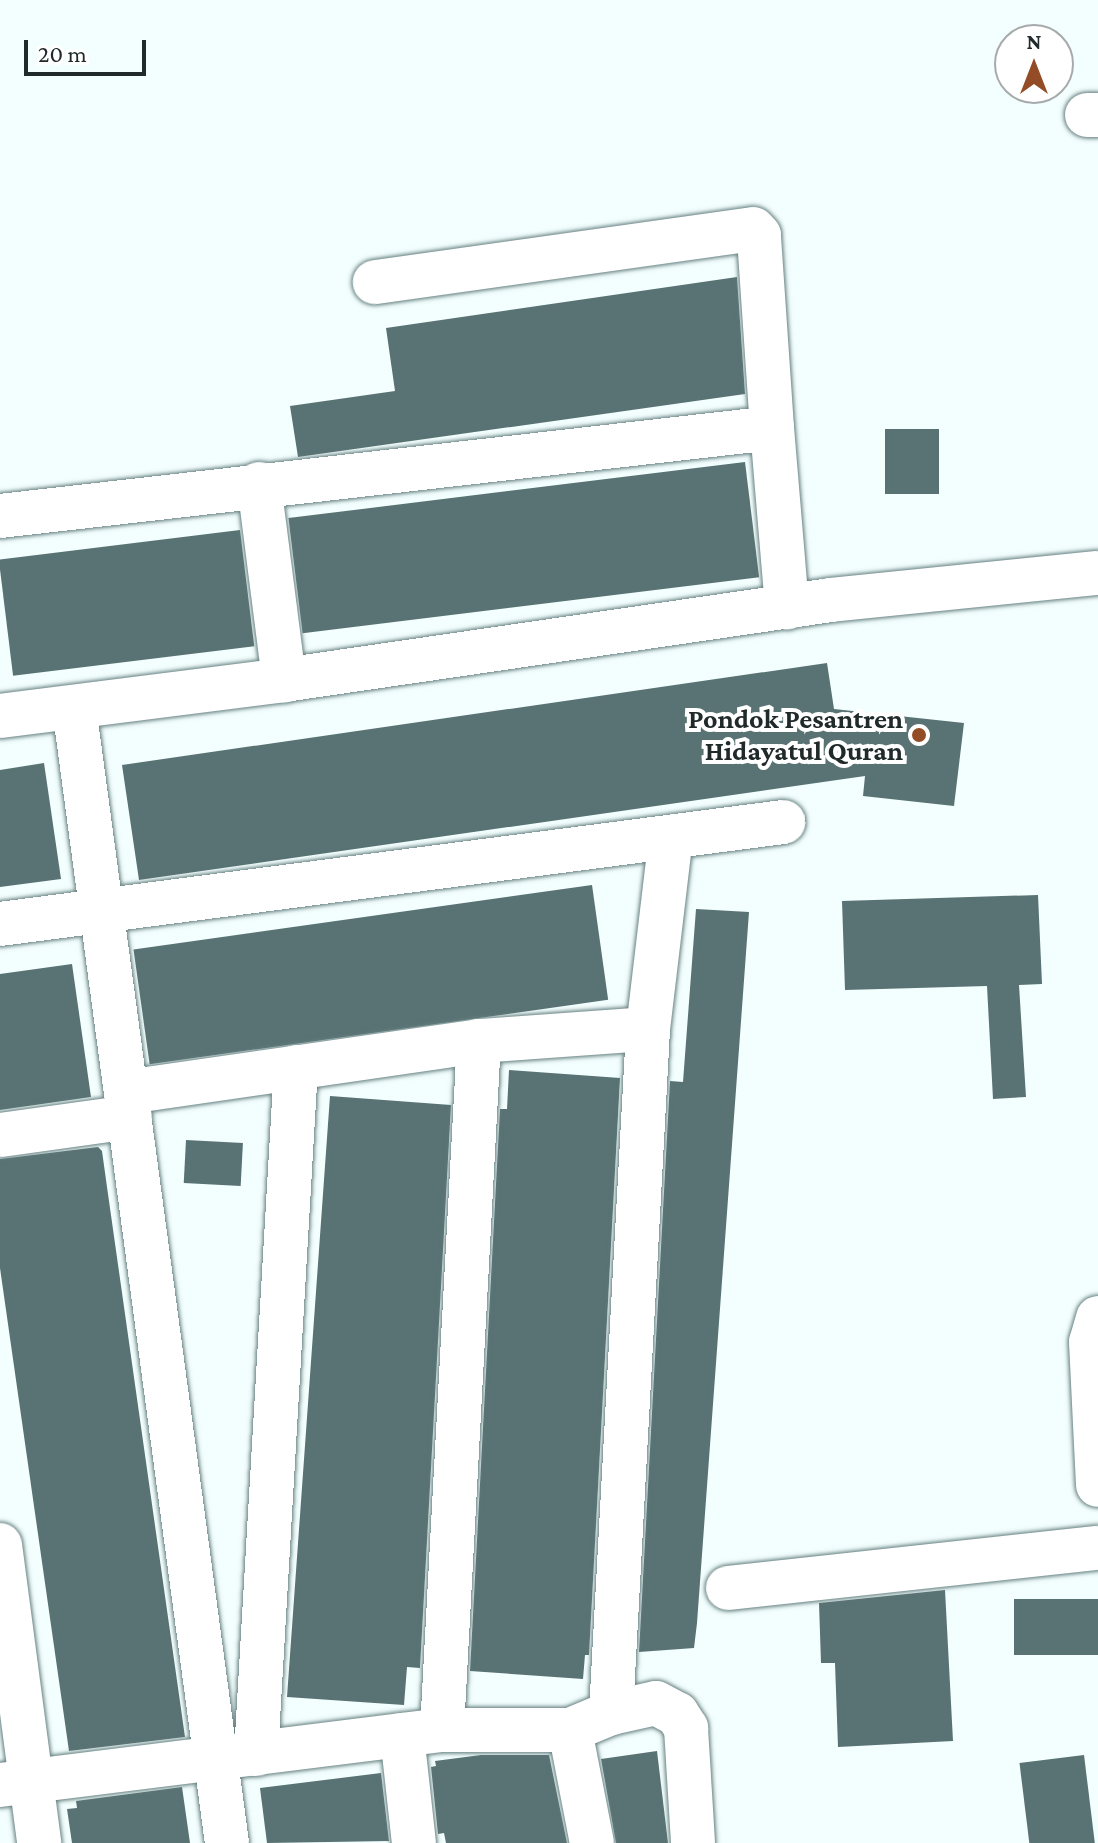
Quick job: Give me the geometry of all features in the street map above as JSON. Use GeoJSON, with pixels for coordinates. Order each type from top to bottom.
{"type":"FeatureCollection","features":[{"type":"Feature","properties":{"kind":"street"},"geometry":{"type":"LineString","coordinates":[[375,282],[753,229],[759,235],[787,607]]}},
{"type":"Feature","properties":{"kind":"street"},"geometry":{"type":"LineString","coordinates":[[0,516],[259,484],[772,428]]}},
{"type":"Feature","properties":{"kind":"street"},"geometry":{"type":"LineString","coordinates":[[259,484],[284,680]]}},
{"type":"Feature","properties":{"kind":"street"},"geometry":{"type":"LineString","coordinates":[[0,716],[284,680],[787,607],[1098,573]]}},
{"type":"Feature","properties":{"kind":"street"},"geometry":{"type":"LineString","coordinates":[[74,707],[129,1104],[237,1756]]}},
{"type":"Feature","properties":{"kind":"street"},"geometry":{"type":"LineString","coordinates":[[0,924],[783,822]]}},
{"type":"Feature","properties":{"kind":"street"},"geometry":{"type":"LineString","coordinates":[[611,1713],[648,1029],[671,837]]}},
{"type":"Feature","properties":{"kind":"street"},"geometry":{"type":"LineString","coordinates":[[0,1135],[296,1067],[479,1041],[648,1029]]}},
{"type":"Feature","properties":{"kind":"street"},"geometry":{"type":"LineString","coordinates":[[414,1843],[479,1041]]}},
{"type":"Feature","properties":{"kind":"street"},"geometry":{"type":"LineString","coordinates":[[227,1843],[296,1067]]}},
{"type":"Feature","properties":{"kind":"street"},"geometry":{"type":"LineString","coordinates":[[1098,1318],[1091,1342],[1098,1485]]}},
{"type":"Feature","properties":{"kind":"street"},"geometry":{"type":"LineString","coordinates":[[0,1545],[16,1783],[39,1843]]}},
{"type":"Feature","properties":{"kind":"street"},"geometry":{"type":"LineString","coordinates":[[728,1588],[1098,1548]]}},
{"type":"Feature","properties":{"kind":"street"},"geometry":{"type":"LineString","coordinates":[[16,1783],[422,1732],[570,1730],[611,1713],[656,1703],[677,1714],[686,1728],[693,1843]]}},
{"type":"Feature","properties":{"kind":"street"},"geometry":{"type":"LineString","coordinates":[[570,1730],[592,1843]]}},
{"type":"Feature","properties":{"kind":"building"},"geometry":{"type":"Polygon","coordinates":[[[737,277],[745,394],[298,457],[290,406],[395,391],[386,328],[737,277]]]}},
{"type":"Feature","properties":{"kind":"building"},"geometry":{"type":"Polygon","coordinates":[[[885,429],[939,429],[939,494],[885,494],[885,429]]]}},
{"type":"Feature","properties":{"kind":"building"},"geometry":{"type":"Polygon","coordinates":[[[745,462],[759,577],[303,633],[288,518],[745,462]]]}},
{"type":"Feature","properties":{"kind":"building"},"geometry":{"type":"Polygon","coordinates":[[[240,530],[254,646],[13,676],[0,559],[240,530]]]}},
{"type":"Feature","properties":{"kind":"building"},"geometry":{"type":"Polygon","coordinates":[[[827,663],[834,709],[964,723],[954,806],[863,796],[865,776],[139,880],[122,765],[827,663]]]}},
{"type":"Feature","properties":{"kind":"building"},"geometry":{"type":"Polygon","coordinates":[[[44,763],[61,879],[0,887],[0,770],[44,763]]]}},
{"type":"Feature","properties":{"kind":"building"},"geometry":{"type":"Polygon","coordinates":[[[592,885],[608,1000],[150,1064],[134,949],[592,885]]]}},
{"type":"Feature","properties":{"kind":"building"},"geometry":{"type":"Polygon","coordinates":[[[1038,895],[1042,984],[1019,985],[1026,1097],[993,1099],[987,986],[845,990],[842,901],[1038,895]]]}},
{"type":"Feature","properties":{"kind":"building"},"geometry":{"type":"Polygon","coordinates":[[[696,909],[749,912],[697,1623],[694,1648],[639,1652],[670,1081],[683,1082],[696,909]]]}},
{"type":"Feature","properties":{"kind":"building"},"geometry":{"type":"Polygon","coordinates":[[[72,964],[91,1097],[0,1110],[0,974],[72,964]]]}},
{"type":"Feature","properties":{"kind":"building"},"geometry":{"type":"Polygon","coordinates":[[[509,1070],[620,1078],[589,1655],[585,1655],[583,1679],[470,1671],[500,1109],[507,1109],[509,1070]]]}},
{"type":"Feature","properties":{"kind":"building"},"geometry":{"type":"Polygon","coordinates":[[[330,1096],[451,1105],[420,1668],[407,1667],[404,1705],[287,1697],[330,1096]]]}},
{"type":"Feature","properties":{"kind":"building"},"geometry":{"type":"Polygon","coordinates":[[[186,1140],[243,1143],[241,1186],[184,1183],[186,1140]]]}},
{"type":"Feature","properties":{"kind":"building"},"geometry":{"type":"Polygon","coordinates":[[[98,1147],[102,1151],[185,1737],[69,1751],[0,1268],[0,1159],[98,1147]]]}},
{"type":"Feature","properties":{"kind":"building"},"geometry":{"type":"Polygon","coordinates":[[[945,1590],[953,1741],[838,1747],[835,1663],[821,1663],[819,1603],[945,1590]]]}},
{"type":"Feature","properties":{"kind":"building"},"geometry":{"type":"Polygon","coordinates":[[[1014,1599],[1098,1599],[1098,1655],[1014,1655],[1014,1599]]]}},
{"type":"Feature","properties":{"kind":"building"},"geometry":{"type":"Polygon","coordinates":[[[657,1751],[668,1843],[616,1843],[601,1759],[657,1751]]]}},
{"type":"Feature","properties":{"kind":"building"},"geometry":{"type":"Polygon","coordinates":[[[481,1755],[549,1755],[567,1843],[446,1843],[444,1833],[438,1834],[431,1767],[436,1766],[435,1761],[481,1755]]]}},
{"type":"Feature","properties":{"kind":"building"},"geometry":{"type":"Polygon","coordinates":[[[1084,1755],[1095,1843],[1029,1843],[1019,1763],[1084,1755]]]}},
{"type":"Feature","properties":{"kind":"building"},"geometry":{"type":"Polygon","coordinates":[[[381,1773],[389,1841],[267,1843],[260,1788],[381,1773]]]}},
{"type":"Feature","properties":{"kind":"building"},"geometry":{"type":"Polygon","coordinates":[[[182,1787],[190,1843],[72,1843],[67,1809],[77,1808],[76,1801],[182,1787]]]}},
{"type":"Feature","properties":{"kind":"place","name":"Pondok Pesantren Hidayatul Quran"},"geometry":{"type":"Point","coordinates":[919,735]}}]}
